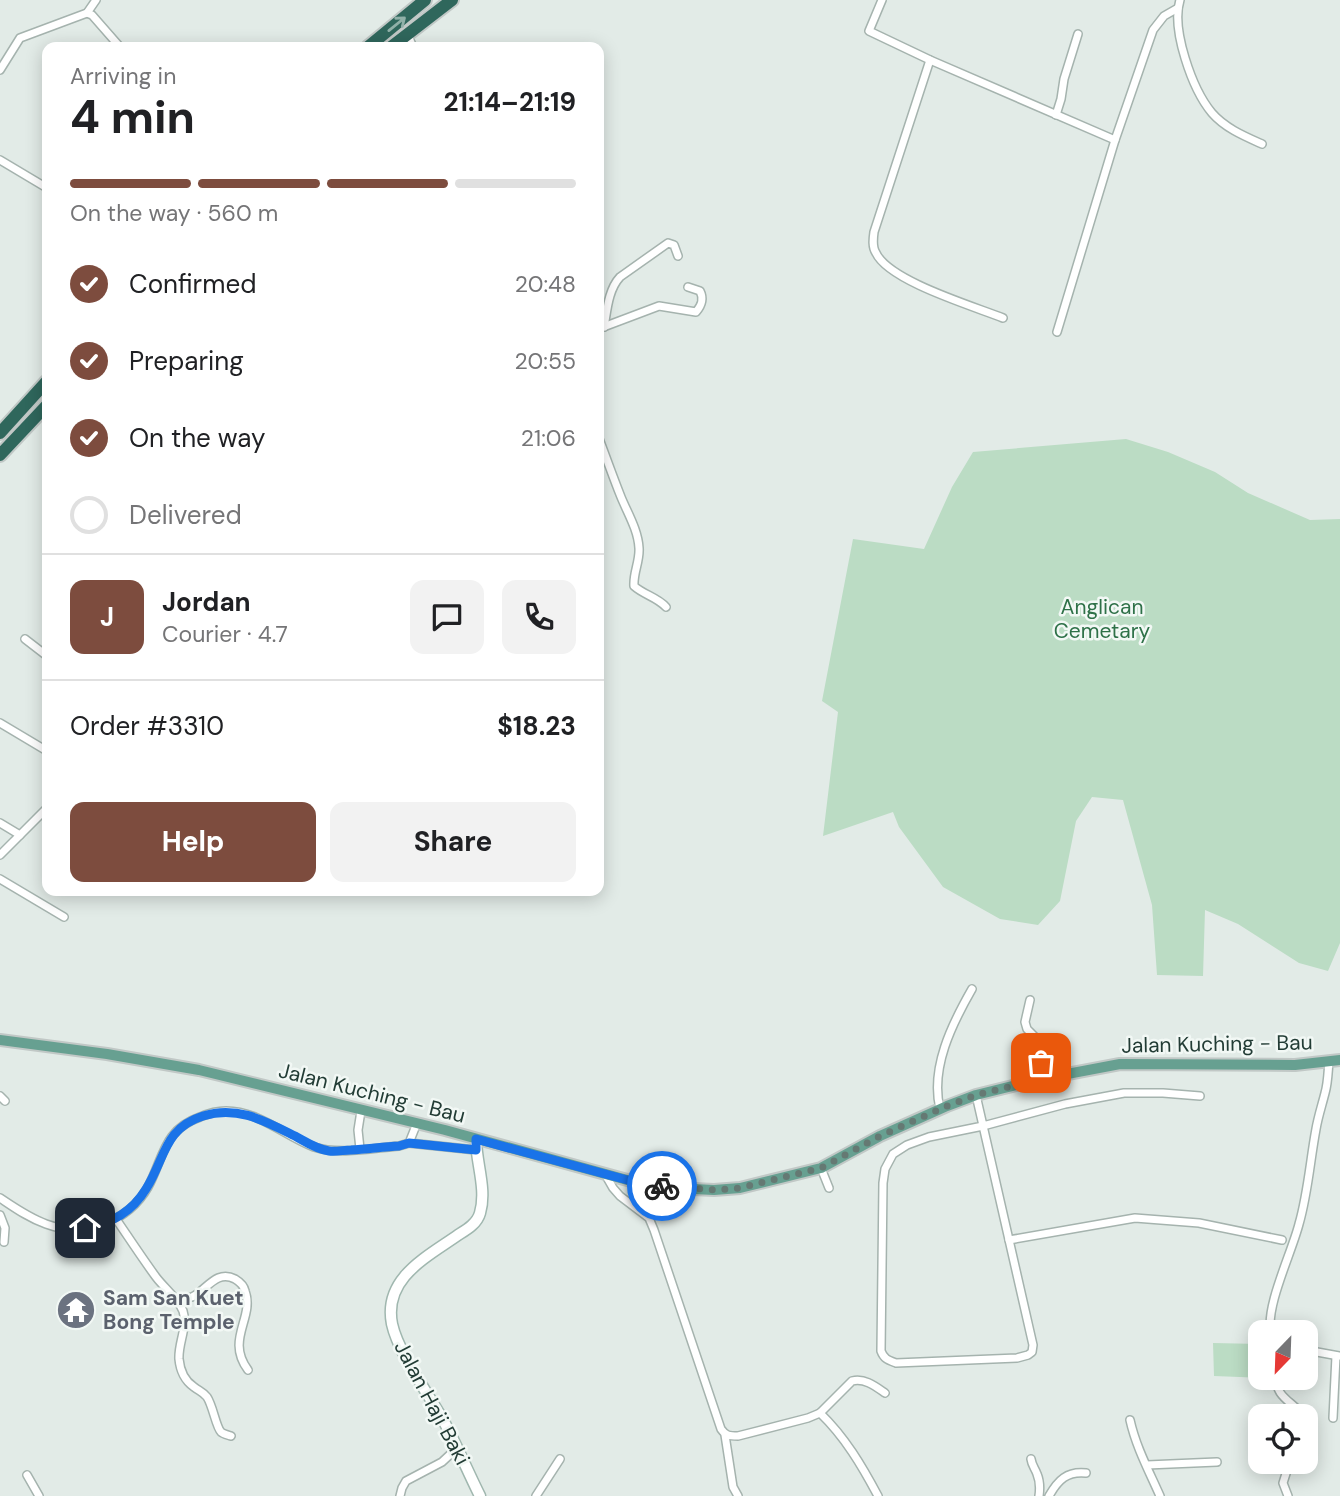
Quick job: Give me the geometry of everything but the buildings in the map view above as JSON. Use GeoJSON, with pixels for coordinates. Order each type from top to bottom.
{"type":"FeatureCollection","features":[{"type":"Feature","properties":{"kind":"highway"},"geometry":{"type":"LineString","coordinates":[[374,42],[425,0]]}},
{"type":"Feature","properties":{"kind":"highway"},"geometry":{"type":"LineString","coordinates":[[397,42],[452,0]]}},
{"type":"Feature","properties":{"kind":"highway"},"geometry":{"type":"LineString","coordinates":[[0,433],[42,387]]}},
{"type":"Feature","properties":{"kind":"highway"},"geometry":{"type":"LineString","coordinates":[[0,455],[42,415]]}},
{"type":"Feature","properties":{"kind":"main road","name":"Jalan Kuching - Bau"},"geometry":{"type":"LineString","coordinates":[[0,1040],[107,1054],[199,1070],[417,1123],[476,1144],[631,1181],[673,1188],[715,1190],[740,1188],[821,1168],[880,1136],[940,1109],[976,1095],[1041,1079],[1120,1064],[1295,1065],[1335,1061]]}},
{"type":"Feature","properties":{"kind":"street"},"geometry":{"type":"LineString","coordinates":[[0,70],[20,38],[87,13],[96,0]]}},
{"type":"Feature","properties":{"kind":"street"},"geometry":{"type":"LineString","coordinates":[[882,0],[869,32],[1115,141]]}},
{"type":"Feature","properties":{"kind":"street"},"geometry":{"type":"LineString","coordinates":[[1057,332],[1115,141],[1153,30],[1164,16],[1179,4]]}},
{"type":"Feature","properties":{"kind":"street"},"geometry":{"type":"LineString","coordinates":[[1179,4],[1181,49],[1196,86],[1212,113],[1234,131],[1262,144]]}},
{"type":"Feature","properties":{"kind":"street"},"geometry":{"type":"LineString","coordinates":[[87,13],[92,15],[116,42]]}},
{"type":"Feature","properties":{"kind":"street"},"geometry":{"type":"LineString","coordinates":[[407,34],[411,42]]}},
{"type":"Feature","properties":{"kind":"street"},"geometry":{"type":"LineString","coordinates":[[1056,115],[1078,34]]}},
{"type":"Feature","properties":{"kind":"street"},"geometry":{"type":"LineString","coordinates":[[930,60],[874,232],[875,253],[884,265],[910,282],[1003,318]]}},
{"type":"Feature","properties":{"kind":"street"},"geometry":{"type":"LineString","coordinates":[[0,160],[42,185]]}},
{"type":"Feature","properties":{"kind":"street"},"geometry":{"type":"LineString","coordinates":[[604,318],[611,294],[620,277],[668,243],[674,245],[678,256]]}},
{"type":"Feature","properties":{"kind":"street"},"geometry":{"type":"LineString","coordinates":[[604,327],[659,306],[696,312],[703,297],[700,290],[688,287]]}},
{"type":"Feature","properties":{"kind":"street"},"geometry":{"type":"LineString","coordinates":[[604,452],[638,540],[639,556],[633,579],[634,586],[666,607]]}},
{"type":"Feature","properties":{"kind":"street"},"geometry":{"type":"LineString","coordinates":[[25,639],[42,652]]}},
{"type":"Feature","properties":{"kind":"street"},"geometry":{"type":"LineString","coordinates":[[0,723],[42,748]]}},
{"type":"Feature","properties":{"kind":"street"},"geometry":{"type":"LineString","coordinates":[[0,855],[42,813]]}},
{"type":"Feature","properties":{"kind":"street"},"geometry":{"type":"LineString","coordinates":[[0,823],[20,835]]}},
{"type":"Feature","properties":{"kind":"street"},"geometry":{"type":"LineString","coordinates":[[0,879],[64,917]]}},
{"type":"Feature","properties":{"kind":"street"},"geometry":{"type":"LineString","coordinates":[[940,1109],[937,1086],[944,1050],[972,989]]}},
{"type":"Feature","properties":{"kind":"street"},"geometry":{"type":"LineString","coordinates":[[1030,1000],[1025,1022],[1027,1029],[1040,1042],[1041,1079]]}},
{"type":"Feature","properties":{"kind":"street"},"geometry":{"type":"LineString","coordinates":[[1269,1320],[1270,1310],[1292,1249],[1306,1198],[1317,1127],[1335,1061]]}},
{"type":"Feature","properties":{"kind":"street"},"geometry":{"type":"LineString","coordinates":[[976,1095],[983,1126],[1033,1345],[1032,1352],[1017,1358],[896,1363],[883,1358],[881,1351],[883,1183],[893,1154],[929,1136],[983,1126],[1065,1104],[1124,1093],[1200,1096]]}},
{"type":"Feature","properties":{"kind":"street"},"geometry":{"type":"LineString","coordinates":[[0,1198],[49,1225],[85,1228],[101,1225],[116,1219],[134,1205],[147,1188],[170,1138],[178,1129],[191,1120],[225,1111],[257,1118],[312,1146],[330,1151],[409,1143],[476,1144]]}},
{"type":"Feature","properties":{"kind":"street"},"geometry":{"type":"LineString","coordinates":[[360,1149],[358,1130],[361,1111]]}},
{"type":"Feature","properties":{"kind":"street"},"geometry":{"type":"LineString","coordinates":[[409,1143],[417,1123]]}},
{"type":"Feature","properties":{"kind":"street","name":"Jalan Haji Baki"},"geometry":{"type":"LineString","coordinates":[[476,1144],[481,1181],[480,1216],[472,1226],[417,1263],[403,1278],[392,1300],[392,1323],[401,1347],[444,1422],[480,1496]]}},
{"type":"Feature","properties":{"kind":"street"},"geometry":{"type":"LineString","coordinates":[[821,1168],[829,1188]]}},
{"type":"Feature","properties":{"kind":"street"},"geometry":{"type":"LineString","coordinates":[[605,1174],[620,1196],[649,1218],[725,1435],[733,1487],[738,1496]]}},
{"type":"Feature","properties":{"kind":"street"},"geometry":{"type":"LineString","coordinates":[[0,1215],[5,1228],[4,1242]]}},
{"type":"Feature","properties":{"kind":"street"},"geometry":{"type":"LineString","coordinates":[[1009,1240],[1135,1217],[1199,1223],[1282,1240]]}},
{"type":"Feature","properties":{"kind":"street"},"geometry":{"type":"LineString","coordinates":[[116,1219],[182,1310],[184,1319],[179,1357],[181,1369],[188,1382],[208,1398],[219,1430],[231,1436]]}},
{"type":"Feature","properties":{"kind":"street"},"geometry":{"type":"LineString","coordinates":[[175,1297],[191,1297],[208,1284],[224,1277],[231,1277],[244,1287],[247,1296],[239,1353],[248,1370]]}},
{"type":"Feature","properties":{"kind":"street"},"geometry":{"type":"LineString","coordinates":[[1318,1352],[1338,1356],[1333,1418]]}},
{"type":"Feature","properties":{"kind":"street"},"geometry":{"type":"LineString","coordinates":[[725,1435],[738,1436],[820,1413],[852,1381],[873,1384],[885,1393]]}},
{"type":"Feature","properties":{"kind":"street"},"geometry":{"type":"LineString","coordinates":[[1279,1390],[1291,1404]]}},
{"type":"Feature","properties":{"kind":"street"},"geometry":{"type":"LineString","coordinates":[[820,1413],[837,1429],[851,1449],[878,1496]]}},
{"type":"Feature","properties":{"kind":"street"},"geometry":{"type":"LineString","coordinates":[[1130,1420],[1140,1454],[1160,1496]]}},
{"type":"Feature","properties":{"kind":"street"},"geometry":{"type":"LineString","coordinates":[[400,1496],[407,1481],[442,1462],[457,1448]]}},
{"type":"Feature","properties":{"kind":"street"},"geometry":{"type":"LineString","coordinates":[[1031,1459],[1037,1471],[1039,1496]]}},
{"type":"Feature","properties":{"kind":"street"},"geometry":{"type":"LineString","coordinates":[[536,1496],[560,1460]]}},
{"type":"Feature","properties":{"kind":"street"},"geometry":{"type":"LineString","coordinates":[[1147,1465],[1217,1462]]}},
{"type":"Feature","properties":{"kind":"street"},"geometry":{"type":"LineString","coordinates":[[1049,1496],[1060,1479],[1076,1472],[1086,1474]]}},
{"type":"Feature","properties":{"kind":"street"},"geometry":{"type":"LineString","coordinates":[[1286,1474],[1283,1483],[1288,1496]]}},
{"type":"Feature","properties":{"kind":"street"},"geometry":{"type":"LineString","coordinates":[[27,1475],[39,1496]]}},
{"type":"Feature","properties":{"kind":"green space","name":"Anglican Cemetary"},"geometry":{"type":"Polygon","coordinates":[[[1126,439],[1168,452],[1215,472],[1248,493],[1310,520],[1340,519],[1340,943],[1328,971],[1299,963],[1238,924],[1205,910],[1203,976],[1157,975],[1152,905],[1123,800],[1092,797],[1076,821],[1060,901],[1038,925],[1000,919],[943,887],[899,827],[893,812],[823,836],[838,712],[822,701],[853,539],[924,549],[952,487],[973,452],[1126,439]]]}},
{"type":"Feature","properties":{"kind":"green space"},"geometry":{"type":"Polygon","coordinates":[[[1213,1343],[1248,1344],[1248,1377],[1214,1376],[1213,1343]]]}},
{"type":"Feature","properties":{"kind":"way so far"},"geometry":{"type":"LineString","coordinates":[[662,1186],[715,1190],[740,1188],[821,1168],[880,1136],[947,1106],[976,1095],[1041,1079],[1041,1063]]}},
{"type":"Feature","properties":{"kind":"place","name":"Sam San Kuet Bong Temple"},"geometry":{"type":"Point","coordinates":[76,1310]}},
{"type":"Feature","properties":{"kind":"route"},"geometry":{"type":"LineString","coordinates":[[85,1228],[116,1219],[134,1205],[147,1188],[170,1138],[178,1129],[191,1120],[225,1111],[257,1118],[312,1146],[330,1151],[409,1143],[476,1150],[476,1139],[631,1181],[662,1186]]}}]}
